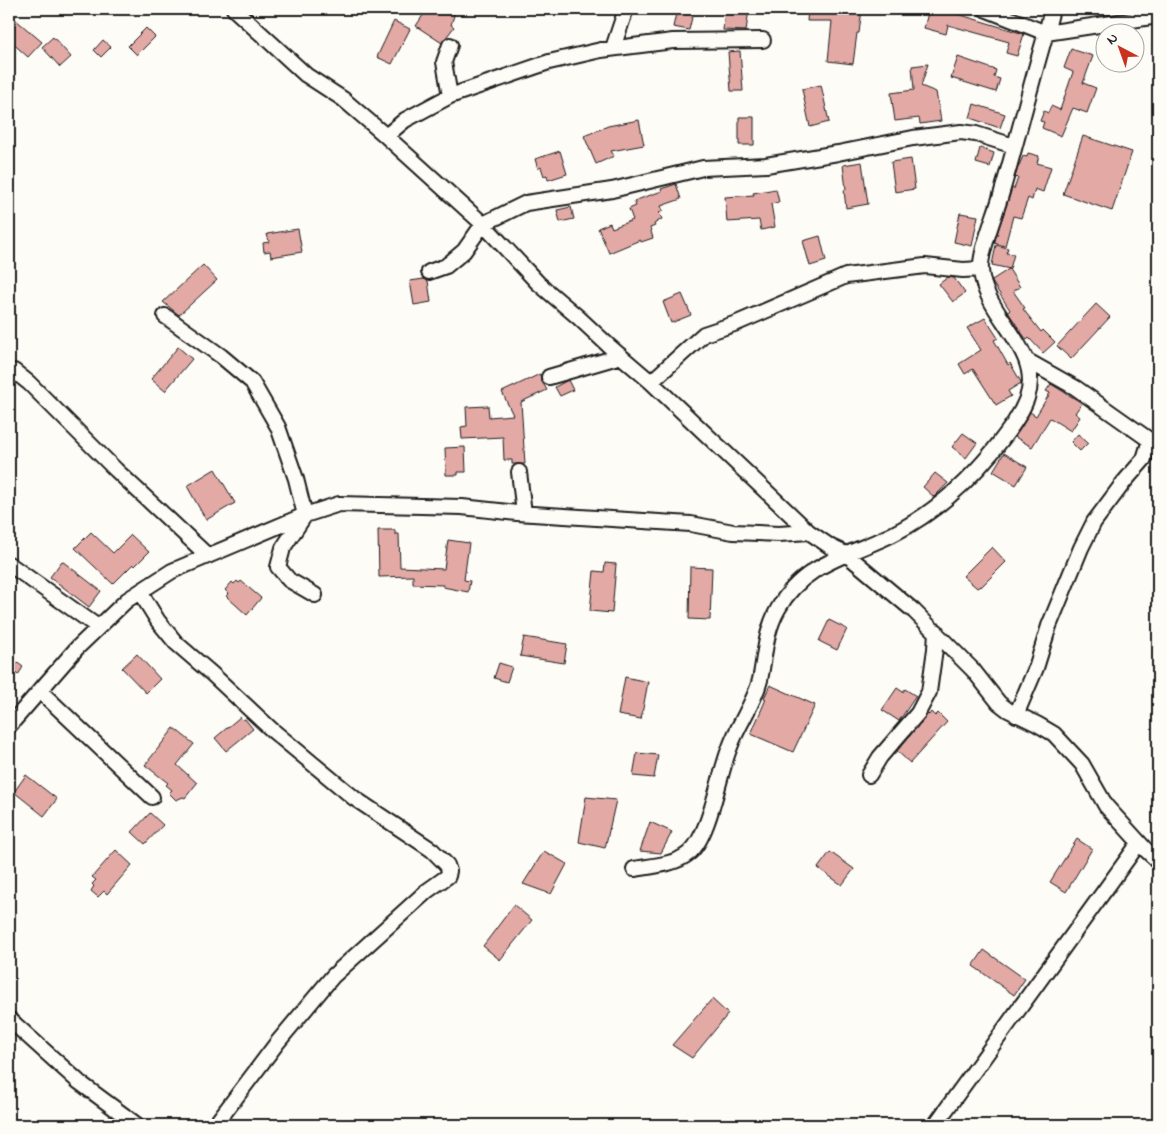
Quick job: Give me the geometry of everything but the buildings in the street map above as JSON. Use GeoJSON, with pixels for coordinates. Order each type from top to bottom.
{"type":"FeatureCollection","features":[{"type":"Feature","properties":{"kind":"street"},"geometry":{"type":"LineString","coordinates":[[234,9],[306,75],[343,99],[386,136],[483,224],[538,283],[651,382],[810,532],[831,547],[846,554],[914,611],[973,670],[999,703],[1016,715],[1054,734],[1075,755],[1106,806],[1158,861]]}},
{"type":"Feature","properties":{"kind":"street"},"geometry":{"type":"LineString","coordinates":[[613,48],[626,9]]}},
{"type":"Feature","properties":{"kind":"street"},"geometry":{"type":"LineString","coordinates":[[985,9],[1046,33],[1158,16]]}},
{"type":"Feature","properties":{"kind":"street"},"geometry":{"type":"LineString","coordinates":[[634,869],[673,862],[689,854],[697,844],[707,822],[730,746],[752,704],[760,680],[766,642],[778,609],[792,590],[814,569],[894,534],[943,502],[966,482],[1014,425],[1027,399],[1031,382],[1028,361],[985,287],[981,269],[982,256],[1002,192],[1052,9]]}},
{"type":"Feature","properties":{"kind":"street"},"geometry":{"type":"LineString","coordinates":[[386,136],[405,120],[450,96],[549,62],[613,48],[673,41],[763,40]]}},
{"type":"Feature","properties":{"kind":"street"},"geometry":{"type":"LineString","coordinates":[[450,45],[444,62],[450,96]]}},
{"type":"Feature","properties":{"kind":"street"},"geometry":{"type":"LineString","coordinates":[[428,272],[446,266],[464,252],[483,224],[526,203],[612,190],[703,168],[766,165],[913,138],[961,132],[976,134],[1014,146]]}},
{"type":"Feature","properties":{"kind":"street"},"geometry":{"type":"LineString","coordinates":[[651,382],[704,334],[736,323],[846,276],[925,266],[963,270],[981,269]]}},
{"type":"Feature","properties":{"kind":"street"},"geometry":{"type":"LineString","coordinates":[[165,316],[252,382],[278,427],[296,479],[305,515],[283,548],[278,567],[289,580],[315,595]]}},
{"type":"Feature","properties":{"kind":"street"},"geometry":{"type":"LineString","coordinates":[[550,377],[621,356]]}},
{"type":"Feature","properties":{"kind":"street"},"geometry":{"type":"LineString","coordinates":[[1016,715],[1036,668],[1049,626],[1081,548],[1094,522],[1144,459],[1154,443],[1076,388],[1028,361]]}},
{"type":"Feature","properties":{"kind":"street"},"geometry":{"type":"LineString","coordinates":[[9,371],[14,372],[29,382],[116,470],[208,556]]}},
{"type":"Feature","properties":{"kind":"street"},"geometry":{"type":"LineString","coordinates":[[519,472],[524,513]]}},
{"type":"Feature","properties":{"kind":"street"},"geometry":{"type":"LineString","coordinates":[[9,726],[77,648],[127,600],[172,571],[305,515],[339,504],[462,507],[692,524],[733,532],[779,534],[810,532]]}},
{"type":"Feature","properties":{"kind":"street"},"geometry":{"type":"LineString","coordinates":[[9,564],[98,627]]}},
{"type":"Feature","properties":{"kind":"street"},"geometry":{"type":"LineString","coordinates":[[140,592],[158,621],[176,643],[272,730],[354,798],[432,850],[447,865],[449,871],[448,876],[427,891],[332,976],[277,1043],[215,1125]]}},
{"type":"Feature","properties":{"kind":"street"},"geometry":{"type":"LineString","coordinates":[[869,775],[880,757],[918,713],[929,692],[936,631]]}},
{"type":"Feature","properties":{"kind":"street"},"geometry":{"type":"LineString","coordinates":[[40,691],[152,797]]}},
{"type":"Feature","properties":{"kind":"street"},"geometry":{"type":"LineString","coordinates":[[935,1125],[1139,843]]}},
{"type":"Feature","properties":{"kind":"street"},"geometry":{"type":"LineString","coordinates":[[9,1019],[79,1082],[137,1125]]}}]}
